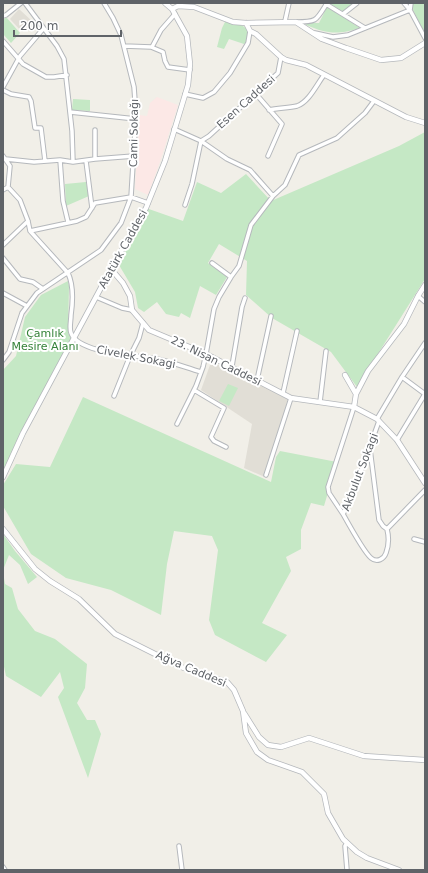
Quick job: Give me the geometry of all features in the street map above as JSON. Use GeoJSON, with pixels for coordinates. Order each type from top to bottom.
{"type":"FeatureCollection","features":[{"type":"Feature","properties":{"kind":"street"},"geometry":{"type":"LineString","coordinates":[[3,16],[21,3]]}},
{"type":"Feature","properties":{"kind":"street"},"geometry":{"type":"LineString","coordinates":[[25,3],[57,46],[64,59],[67,75],[73,162]]}},
{"type":"Feature","properties":{"kind":"street","name":"Cami Sokağı"},"geometry":{"type":"LineString","coordinates":[[3,360],[9,352],[22,313],[37,293],[101,250],[121,224],[131,197],[136,119],[134,87],[121,35],[104,3]]}},
{"type":"Feature","properties":{"kind":"street","name":"Atatürk Caddesi"},"geometry":{"type":"LineString","coordinates":[[3,477],[23,433],[96,296],[148,203],[165,161],[185,94],[190,70],[187,36],[172,9],[165,3]]}},
{"type":"Feature","properties":{"kind":"street"},"geometry":{"type":"LineString","coordinates":[[285,21],[289,3]]}},
{"type":"Feature","properties":{"kind":"street"},"geometry":{"type":"LineString","coordinates":[[172,9],[178,6],[194,7],[233,22],[310,22],[318,19],[326,3],[365,28]]}},
{"type":"Feature","properties":{"kind":"street"},"geometry":{"type":"LineString","coordinates":[[343,14],[356,3]]}},
{"type":"Feature","properties":{"kind":"street"},"geometry":{"type":"LineString","coordinates":[[404,3],[410,10],[425,38]]}},
{"type":"Feature","properties":{"kind":"street"},"geometry":{"type":"LineString","coordinates":[[410,10],[411,3]]}},
{"type":"Feature","properties":{"kind":"street"},"geometry":{"type":"LineString","coordinates":[[314,33],[333,37],[348,35],[410,10]]}},
{"type":"Feature","properties":{"kind":"street"},"geometry":{"type":"LineString","coordinates":[[152,47],[161,30],[175,14]]}},
{"type":"Feature","properties":{"kind":"street"},"geometry":{"type":"LineString","coordinates":[[296,22],[322,39],[381,60],[401,58],[425,43]]}},
{"type":"Feature","properties":{"kind":"street"},"geometry":{"type":"LineString","coordinates":[[185,94],[203,98],[214,92],[230,73],[248,43],[250,31],[246,23]]}},
{"type":"Feature","properties":{"kind":"street"},"geometry":{"type":"LineString","coordinates":[[3,87],[19,58],[43,28]]}},
{"type":"Feature","properties":{"kind":"street"},"geometry":{"type":"LineString","coordinates":[[250,31],[256,34],[280,57],[306,65],[406,117],[425,123]]}},
{"type":"Feature","properties":{"kind":"street"},"geometry":{"type":"LineString","coordinates":[[3,41],[23,64],[46,77],[67,75]]}},
{"type":"Feature","properties":{"kind":"street"},"geometry":{"type":"LineString","coordinates":[[124,46],[152,47],[163,52],[168,67],[190,70]]}},
{"type":"Feature","properties":{"kind":"street","name":"Esen Caddesi"},"geometry":{"type":"LineString","coordinates":[[201,141],[209,136],[278,73],[280,57]]}},
{"type":"Feature","properties":{"kind":"street"},"geometry":{"type":"LineString","coordinates":[[269,110],[296,106],[302,103],[324,74]]}},
{"type":"Feature","properties":{"kind":"street"},"geometry":{"type":"LineString","coordinates":[[3,90],[11,94],[29,97],[31,101],[35,128],[42,128],[45,161]]}},
{"type":"Feature","properties":{"kind":"street"},"geometry":{"type":"LineString","coordinates":[[256,94],[282,124],[268,156]]}},
{"type":"Feature","properties":{"kind":"street"},"geometry":{"type":"LineString","coordinates":[[177,424],[201,372],[206,354],[214,309],[219,297],[241,262],[251,225],[272,196],[281,190],[288,180],[299,155],[337,138],[365,113],[374,100]]}},
{"type":"Feature","properties":{"kind":"street"},"geometry":{"type":"LineString","coordinates":[[70,112],[136,119]]}},
{"type":"Feature","properties":{"kind":"street"},"geometry":{"type":"LineString","coordinates":[[174,129],[201,141],[227,159],[250,170],[272,196]]}},
{"type":"Feature","properties":{"kind":"street"},"geometry":{"type":"LineString","coordinates":[[95,130],[95,159]]}},
{"type":"Feature","properties":{"kind":"street"},"geometry":{"type":"LineString","coordinates":[[185,205],[192,184],[201,141]]}},
{"type":"Feature","properties":{"kind":"street"},"geometry":{"type":"LineString","coordinates":[[4,157],[34,162],[60,160],[73,162],[134,156]]}},
{"type":"Feature","properties":{"kind":"street"},"geometry":{"type":"LineString","coordinates":[[4,157],[10,166],[8,187],[20,200],[30,231],[68,273],[72,289],[70,331],[73,339]]}},
{"type":"Feature","properties":{"kind":"street"},"geometry":{"type":"LineString","coordinates":[[60,160],[63,202],[68,222]]}},
{"type":"Feature","properties":{"kind":"street"},"geometry":{"type":"LineString","coordinates":[[86,161],[92,208]]}},
{"type":"Feature","properties":{"kind":"street"},"geometry":{"type":"LineString","coordinates":[[3,190],[8,187]]}},
{"type":"Feature","properties":{"kind":"street"},"geometry":{"type":"LineString","coordinates":[[30,231],[86,218],[96,203],[131,197],[148,203]]}},
{"type":"Feature","properties":{"kind":"street"},"geometry":{"type":"LineString","coordinates":[[3,245],[28,221]]}},
{"type":"Feature","properties":{"kind":"street"},"geometry":{"type":"LineString","coordinates":[[3,258],[20,279],[33,282],[43,289]]}},
{"type":"Feature","properties":{"kind":"street"},"geometry":{"type":"LineString","coordinates":[[212,263],[231,277]]}},
{"type":"Feature","properties":{"kind":"street","name":"23. Nisan Caddesi"},"geometry":{"type":"LineString","coordinates":[[111,269],[123,283],[130,296],[132,310],[149,330],[232,366],[290,398],[354,407],[378,420],[397,440],[425,483]]}},
{"type":"Feature","properties":{"kind":"street"},"geometry":{"type":"LineString","coordinates":[[343,514],[329,493],[328,487],[354,407],[356,394],[368,371],[404,324],[425,285]]}},
{"type":"Feature","properties":{"kind":"street"},"geometry":{"type":"LineString","coordinates":[[3,293],[27,306]]}},
{"type":"Feature","properties":{"kind":"street"},"geometry":{"type":"LineString","coordinates":[[96,296],[122,308],[132,310]]}},
{"type":"Feature","properties":{"kind":"street"},"geometry":{"type":"LineString","coordinates":[[418,296],[425,302]]}},
{"type":"Feature","properties":{"kind":"street"},"geometry":{"type":"LineString","coordinates":[[232,366],[242,307],[245,298]]}},
{"type":"Feature","properties":{"kind":"street"},"geometry":{"type":"LineString","coordinates":[[257,380],[271,316]]}},
{"type":"Feature","properties":{"kind":"street"},"geometry":{"type":"LineString","coordinates":[[114,396],[139,338],[143,323]]}},
{"type":"Feature","properties":{"kind":"street"},"geometry":{"type":"LineString","coordinates":[[283,393],[297,331]]}},
{"type":"Feature","properties":{"kind":"street","name":"Civelek Sokagi"},"geometry":{"type":"LineString","coordinates":[[73,339],[90,348],[130,356],[158,359],[201,372]]}},
{"type":"Feature","properties":{"kind":"street","name":"Akbulut Sokagi"},"geometry":{"type":"LineString","coordinates":[[387,529],[388,548],[386,556],[377,560],[372,559],[343,514],[350,502],[370,449],[378,420],[402,377],[425,343]]}},
{"type":"Feature","properties":{"kind":"street"},"geometry":{"type":"LineString","coordinates":[[320,402],[326,351]]}},
{"type":"Feature","properties":{"kind":"street"},"geometry":{"type":"LineString","coordinates":[[345,375],[356,394]]}},
{"type":"Feature","properties":{"kind":"street"},"geometry":{"type":"LineString","coordinates":[[397,440],[425,394],[402,377]]}},
{"type":"Feature","properties":{"kind":"street"},"geometry":{"type":"LineString","coordinates":[[194,390],[224,408],[211,437],[214,441],[226,447]]}},
{"type":"Feature","properties":{"kind":"street"},"geometry":{"type":"LineString","coordinates":[[266,475],[290,398]]}},
{"type":"Feature","properties":{"kind":"street"},"geometry":{"type":"LineString","coordinates":[[370,449],[379,520],[382,526],[387,529],[425,490]]}},
{"type":"Feature","properties":{"kind":"street","name":"Ağva Caddesi"},"geometry":{"type":"LineString","coordinates":[[3,529],[35,569],[50,581],[79,599],[115,634],[181,667],[227,682],[234,690],[243,711],[246,733],[257,752],[268,760],[302,772],[324,794],[328,812],[343,839],[357,852],[367,858],[399,870]]}},
{"type":"Feature","properties":{"kind":"street"},"geometry":{"type":"LineString","coordinates":[[414,539],[425,542]]}},
{"type":"Feature","properties":{"kind":"street"},"geometry":{"type":"LineString","coordinates":[[243,711],[259,737],[268,745],[281,747],[309,738],[364,756],[425,760]]}},
{"type":"Feature","properties":{"kind":"street"},"geometry":{"type":"LineString","coordinates":[[347,843],[345,846],[347,870]]}},
{"type":"Feature","properties":{"kind":"street"},"geometry":{"type":"LineString","coordinates":[[179,846],[182,870]]}},
{"type":"Feature","properties":{"kind":"street"},"geometry":{"type":"LineString","coordinates":[[3,867],[6,870]]}},
{"type":"Feature","properties":{"kind":"shaded area"},"geometry":{"type":"Polygon","coordinates":[[[19,9],[33,22],[22,32],[10,19],[19,9]]]}},
{"type":"Feature","properties":{"kind":"shaded area"},"geometry":{"type":"Polygon","coordinates":[[[157,97],[178,105],[148,195],[135,189],[139,115],[147,116],[150,103],[157,97]]]}},
{"type":"Feature","properties":{"kind":"shaded area"},"geometry":{"type":"Polygon","coordinates":[[[217,364],[288,398],[267,478],[244,468],[252,424],[201,390],[210,365],[217,364]]]}},
{"type":"Feature","properties":{"kind":"green space"},"geometry":{"type":"Polygon","coordinates":[[[329,3],[354,3],[344,12],[329,3]]]}},
{"type":"Feature","properties":{"kind":"green space"},"geometry":{"type":"Polygon","coordinates":[[[412,3],[425,3],[425,34],[411,6],[412,3]]]}},
{"type":"Feature","properties":{"kind":"green space"},"geometry":{"type":"Polygon","coordinates":[[[327,7],[360,28],[345,32],[327,32],[306,25],[307,23],[319,23],[327,7]]]}},
{"type":"Feature","properties":{"kind":"green space"},"geometry":{"type":"Polygon","coordinates":[[[6,17],[20,33],[11,43],[3,34],[3,20],[6,17]]]}},
{"type":"Feature","properties":{"kind":"green space"},"geometry":{"type":"Polygon","coordinates":[[[228,21],[245,27],[249,37],[248,41],[244,44],[229,39],[224,49],[217,47],[222,28],[225,22],[228,21]]]}},
{"type":"Feature","properties":{"kind":"green space"},"geometry":{"type":"Polygon","coordinates":[[[73,99],[90,100],[90,111],[72,110],[73,99]]]}},
{"type":"Feature","properties":{"kind":"green space"},"geometry":{"type":"Polygon","coordinates":[[[425,132],[425,279],[357,387],[331,352],[272,318],[246,295],[247,261],[219,244],[208,263],[227,277],[216,295],[200,286],[190,318],[181,313],[179,317],[166,314],[157,302],[144,312],[138,308],[135,292],[119,265],[146,208],[183,221],[197,182],[221,193],[246,174],[271,201],[399,146],[425,132]]]}},
{"type":"Feature","properties":{"kind":"green space"},"geometry":{"type":"Polygon","coordinates":[[[86,182],[89,196],[66,206],[65,184],[86,182]]]}},
{"type":"Feature","properties":{"kind":"green space","name":"Çamlık Mesire Alanı"},"geometry":{"type":"Polygon","coordinates":[[[68,281],[68,333],[72,340],[3,472],[3,370],[16,356],[25,317],[41,295],[68,281]]]}},
{"type":"Feature","properties":{"kind":"green space"},"geometry":{"type":"Polygon","coordinates":[[[228,384],[238,388],[229,406],[219,401],[228,384]]]}},
{"type":"Feature","properties":{"kind":"green space"},"geometry":{"type":"Polygon","coordinates":[[[83,397],[271,482],[276,457],[280,451],[337,462],[324,506],[311,503],[301,530],[301,549],[286,557],[291,571],[262,623],[287,635],[266,662],[215,635],[209,620],[218,550],[212,536],[174,531],[167,564],[161,615],[111,590],[66,578],[31,554],[3,506],[3,485],[16,464],[50,467],[83,397]]]}},
{"type":"Feature","properties":{"kind":"green space"},"geometry":{"type":"Polygon","coordinates":[[[3,534],[37,577],[28,584],[20,565],[9,555],[3,570],[3,534]]]}},
{"type":"Feature","properties":{"kind":"green space"},"geometry":{"type":"Polygon","coordinates":[[[3,572],[5,584],[12,588],[18,609],[35,631],[55,639],[87,664],[85,688],[77,703],[87,720],[95,720],[101,734],[88,778],[58,697],[64,688],[60,672],[41,697],[6,676],[3,662],[3,572]]]}}]}
